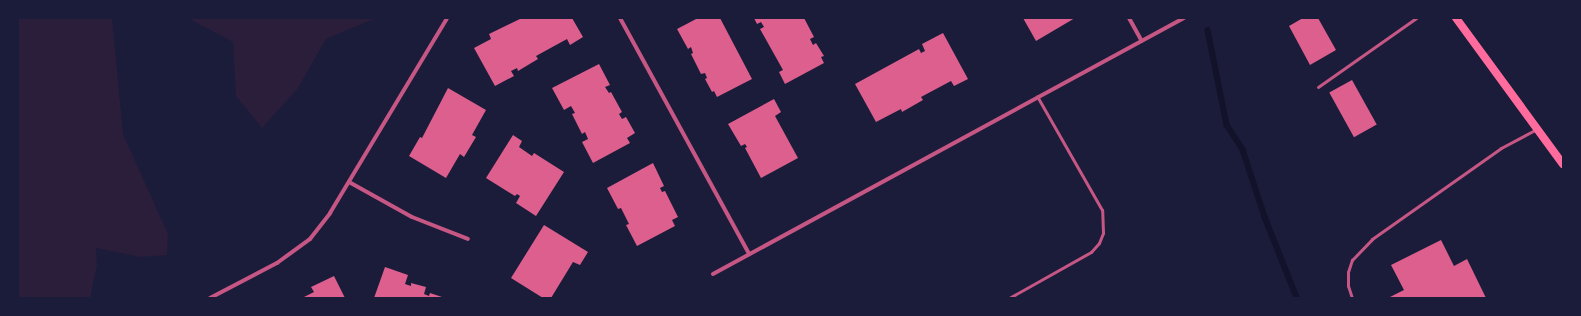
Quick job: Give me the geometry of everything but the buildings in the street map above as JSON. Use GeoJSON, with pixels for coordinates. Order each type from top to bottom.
{"type":"FeatureCollection","features":[{"type":"Feature","properties":{"kind":"main road"},"geometry":{"type":"LineString","coordinates":[[1456,18],[1563,164]]}},
{"type":"Feature","properties":{"kind":"street"},"geometry":{"type":"LineString","coordinates":[[210,298],[277,263],[310,239],[330,213],[447,18]]}},
{"type":"Feature","properties":{"kind":"street"},"geometry":{"type":"LineString","coordinates":[[620,18],[749,254]]}},
{"type":"Feature","properties":{"kind":"street"},"geometry":{"type":"LineString","coordinates":[[1129,18],[1142,41]]}},
{"type":"Feature","properties":{"kind":"street"},"geometry":{"type":"LineString","coordinates":[[713,274],[1037,96],[1184,18]]}},
{"type":"Feature","properties":{"kind":"street"},"geometry":{"type":"LineString","coordinates":[[349,182],[412,217],[468,239]]}},
{"type":"Feature","properties":{"kind":"lane"},"geometry":{"type":"LineString","coordinates":[[1318,86],[1416,18]]}},
{"type":"Feature","properties":{"kind":"lane"},"geometry":{"type":"LineString","coordinates":[[1009,298],[1091,252],[1099,243],[1104,233],[1102,210],[1037,96]]}},
{"type":"Feature","properties":{"kind":"lane"},"geometry":{"type":"LineString","coordinates":[[1352,298],[1348,286],[1348,272],[1352,260],[1372,238],[1501,148],[1536,129]]}},
{"type":"Feature","properties":{"kind":"shaded area"},"geometry":{"type":"Polygon","coordinates":[[[18,18],[112,18],[123,134],[168,234],[167,255],[140,257],[96,248],[97,265],[90,298],[18,298],[18,18]]]}},
{"type":"Feature","properties":{"kind":"shaded area"},"geometry":{"type":"Polygon","coordinates":[[[188,18],[376,18],[326,39],[298,88],[262,128],[236,96],[233,42],[188,18]]]}},
{"type":"Feature","properties":{"kind":"waterway"},"geometry":{"type":"LineString","coordinates":[[1208,30],[1227,125],[1243,150],[1265,217],[1297,298]]}}]}
